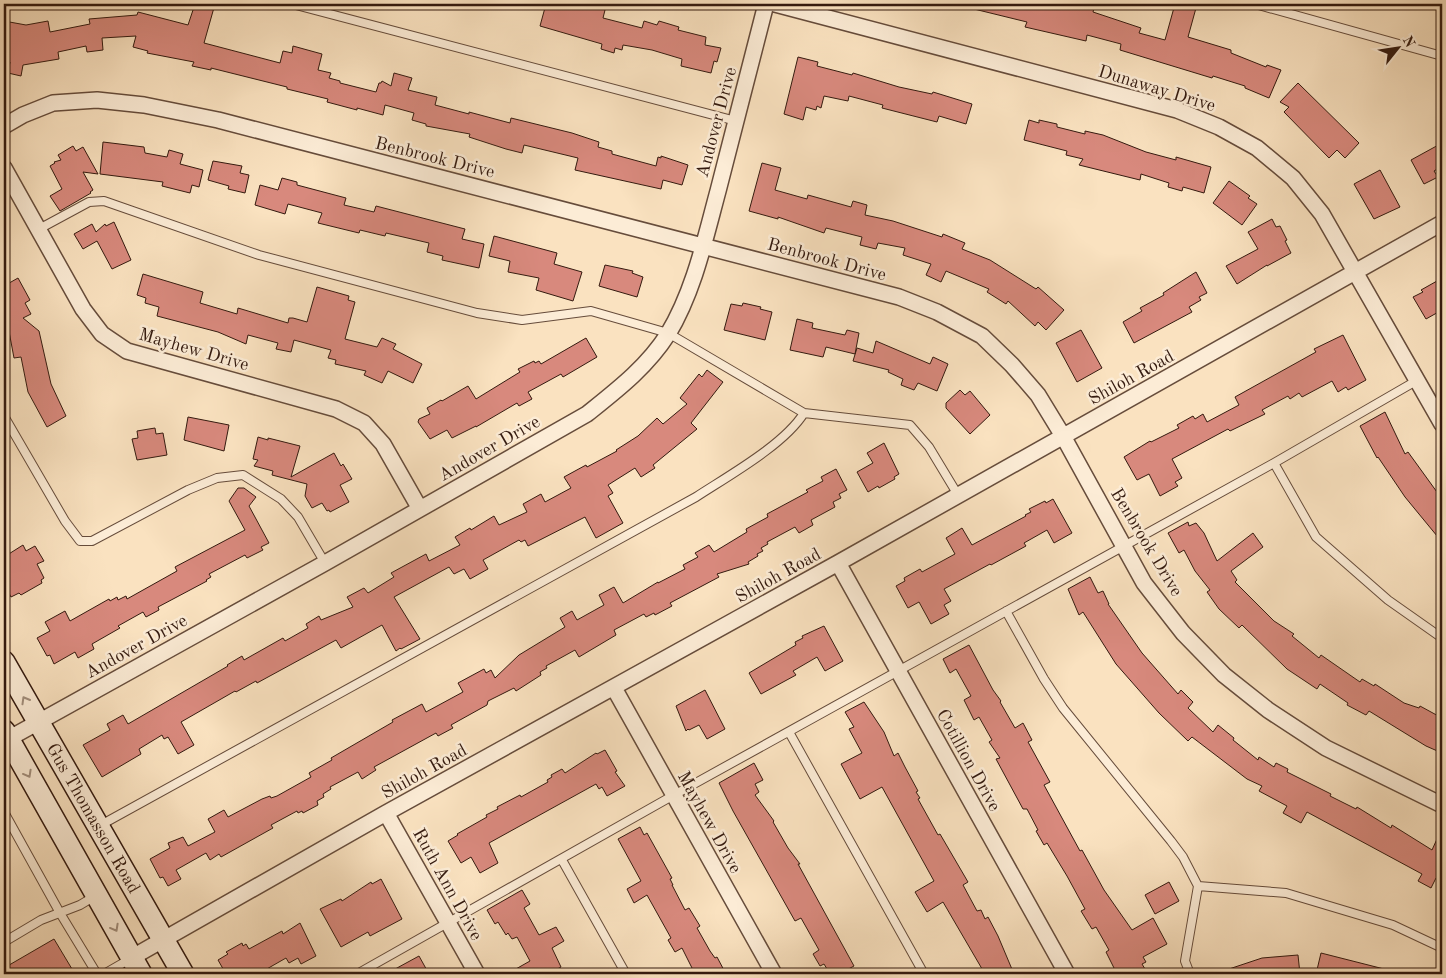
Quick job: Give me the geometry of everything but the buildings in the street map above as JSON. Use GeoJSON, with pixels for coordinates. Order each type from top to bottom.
{"type":"FeatureCollection","features":[{"type":"Feature","properties":{"kind":"main road","name":"Gus Thomasson Road"},"geometry":{"type":"LineString","coordinates":[[4,662],[183,974]]}},
{"type":"Feature","properties":{"kind":"main road","name":"Gus Thomasson Road"},"geometry":{"type":"LineString","coordinates":[[5,737],[136,966]]}},
{"type":"Feature","properties":{"kind":"street","name":"Andover Drive"},"geometry":{"type":"LineString","coordinates":[[5,737],[38,722],[325,563],[587,414],[625,384],[653,356],[668,333],[690,289],[704,245],[766,4]]}},
{"type":"Feature","properties":{"kind":"street","name":"Dunaway Drive"},"geometry":{"type":"LineString","coordinates":[[775,4],[1177,110],[1218,127],[1257,148],[1293,178],[1322,214],[1357,272],[1416,381],[1442,424]]}},
{"type":"Feature","properties":{"kind":"street","name":"Benbrook Drive"},"geometry":{"type":"LineString","coordinates":[[4,126],[23,116],[54,104],[97,100],[144,106],[227,123],[704,245],[899,297],[937,312],[982,336],[1012,365],[1038,395],[1063,436],[1144,582],[1182,633],[1224,675],[1268,710],[1326,748],[1442,805]]}},
{"type":"Feature","properties":{"kind":"street","name":"Mayhew Drive"},"geometry":{"type":"LineString","coordinates":[[4,168],[83,309],[102,334],[127,350],[336,409],[364,423],[383,444],[420,509]]}},
{"type":"Feature","properties":{"kind":"street","name":"Shiloh Road"},"geometry":{"type":"LineString","coordinates":[[136,966],[162,940],[1442,223]]}},
{"type":"Feature","properties":{"kind":"street","name":"Cotillion Drive"},"geometry":{"type":"LineString","coordinates":[[838,563],[1067,974]]}},
{"type":"Feature","properties":{"kind":"street","name":"Mayhew Drive"},"geometry":{"type":"LineString","coordinates":[[614,688],[774,974]]}},
{"type":"Feature","properties":{"kind":"street","name":"Ruth Ann Drive"},"geometry":{"type":"LineString","coordinates":[[386,813],[477,974]]}},
{"type":"Feature","properties":{"kind":"lane"},"geometry":{"type":"LineString","coordinates":[[292,4],[736,121]]}},
{"type":"Feature","properties":{"kind":"lane"},"geometry":{"type":"LineString","coordinates":[[1255,4],[1442,56]]}},
{"type":"Feature","properties":{"kind":"lane"},"geometry":{"type":"LineString","coordinates":[[39,229],[88,202],[104,202],[259,255],[477,313],[522,320],[591,311],[668,333],[804,413],[910,425],[929,447],[958,494]]}},
{"type":"Feature","properties":{"kind":"lane"},"geometry":{"type":"LineString","coordinates":[[357,974],[562,860],[674,795],[1274,463],[1416,381]]}},
{"type":"Feature","properties":{"kind":"lane"},"geometry":{"type":"LineString","coordinates":[[98,827],[696,497],[756,458],[796,425],[804,413]]}},
{"type":"Feature","properties":{"kind":"lane"},"geometry":{"type":"LineString","coordinates":[[4,416],[65,521],[80,541],[92,541],[188,490],[216,478],[244,475],[281,499],[298,517],[325,563]]}},
{"type":"Feature","properties":{"kind":"lane"},"geometry":{"type":"LineString","coordinates":[[1274,463],[1316,537],[1388,600],[1442,638]]}},
{"type":"Feature","properties":{"kind":"lane"},"geometry":{"type":"LineString","coordinates":[[1006,611],[1044,679],[1063,708],[1171,841],[1183,857],[1198,886],[1185,961],[1190,974]]}},
{"type":"Feature","properties":{"kind":"lane"},"geometry":{"type":"LineString","coordinates":[[789,732],[924,974]]}},
{"type":"Feature","properties":{"kind":"lane"},"geometry":{"type":"LineString","coordinates":[[4,812],[60,913],[97,974]]}},
{"type":"Feature","properties":{"kind":"lane"},"geometry":{"type":"LineString","coordinates":[[562,860],[626,974]]}},
{"type":"Feature","properties":{"kind":"lane"},"geometry":{"type":"LineString","coordinates":[[1198,886],[1286,893],[1393,925],[1442,948]]}},
{"type":"Feature","properties":{"kind":"lane"},"geometry":{"type":"LineString","coordinates":[[4,942],[41,920],[80,905],[96,895]]}},
{"type":"Feature","properties":{"kind":"lane"},"geometry":{"type":"LineString","coordinates":[[104,974],[136,966]]}}]}
